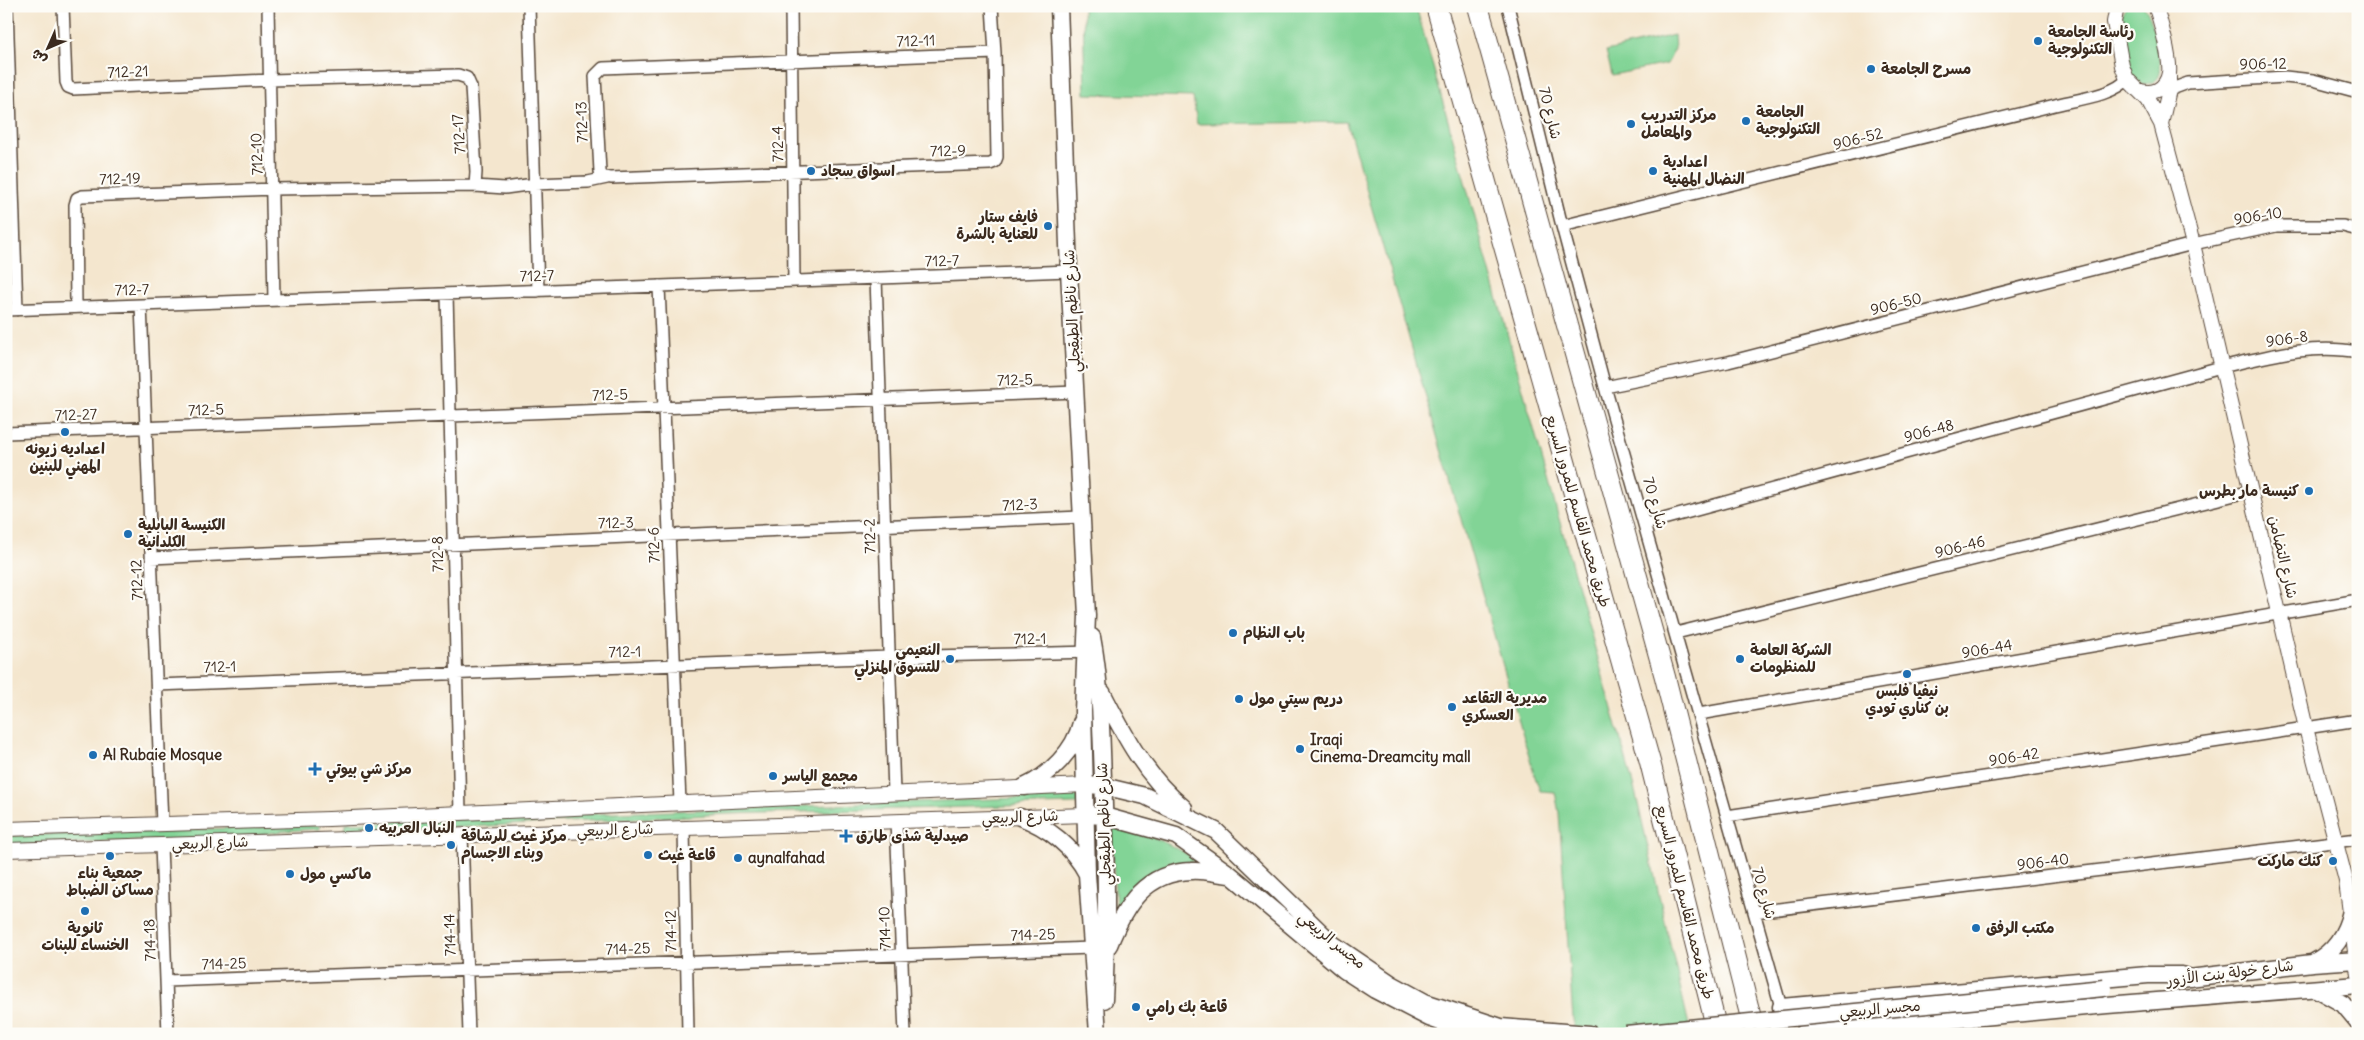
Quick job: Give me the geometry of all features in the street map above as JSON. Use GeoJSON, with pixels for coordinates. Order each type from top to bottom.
{"type":"FeatureCollection","features":[{"type":"Feature","properties":{"kind":"highway","name":"طريق محمد القاسم للمرور السريع"},"geometry":{"type":"LineString","coordinates":[[1436,6],[1650,762],[1714,1018]]}},
{"type":"Feature","properties":{"kind":"highway"},"geometry":{"type":"LineString","coordinates":[[1478,6],[1665,677],[1750,1014]]}},
{"type":"Feature","properties":{"kind":"main road","name":"شارع ناظم الطبقجلي"},"geometry":{"type":"LineString","coordinates":[[1060,6],[1069,271],[1081,517],[1090,652],[1084,712],[1087,874],[1099,950],[1103,1034]]}},
{"type":"Feature","properties":{"kind":"main road","name":"شارع ناظم الطبقجلي"},"geometry":{"type":"LineString","coordinates":[[1090,652],[1099,685],[1104,816],[1098,1034]]}},
{"type":"Feature","properties":{"kind":"main road"},"geometry":{"type":"LineString","coordinates":[[1099,685],[1130,746],[1146,768],[1163,789],[1182,807],[1216,831]]}},
{"type":"Feature","properties":{"kind":"main road"},"geometry":{"type":"LineString","coordinates":[[1024,786],[1046,773],[1072,745],[1078,735],[1084,712]]}},
{"type":"Feature","properties":{"kind":"main road","name":"شارع الربيعي"},"geometry":{"type":"LineString","coordinates":[[1085,785],[1103,786]]}},
{"type":"Feature","properties":{"kind":"main road","name":"مجسر الربيعي"},"geometry":{"type":"LineString","coordinates":[[1103,786],[1145,796],[1216,831],[1333,944],[1364,966],[1425,1002],[1501,1027],[1590,1034]]}},
{"type":"Feature","properties":{"kind":"main road","name":"شارع الربيعي"},"geometry":{"type":"LineString","coordinates":[[1086,814],[1104,816]]}},
{"type":"Feature","properties":{"kind":"main road","name":"مجسر الربيعي"},"geometry":{"type":"LineString","coordinates":[[1104,816],[1176,836],[1231,875],[1311,944],[1352,975],[1375,990],[1429,1018],[1474,1034]]}},
{"type":"Feature","properties":{"kind":"main road"},"geometry":{"type":"LineString","coordinates":[[1020,817],[1036,823],[1060,840],[1079,861],[1087,874]]}},
{"type":"Feature","properties":{"kind":"main road"},"geometry":{"type":"LineString","coordinates":[[1099,950],[1140,889],[1174,874],[1192,870],[1231,875]]}},
{"type":"Feature","properties":{"kind":"main road"},"geometry":{"type":"LineString","coordinates":[[2312,963],[2331,951],[2339,942],[2354,909]]}},
{"type":"Feature","properties":{"kind":"main road","name":"شارع خولة بنت الأزور"},"geometry":{"type":"LineString","coordinates":[[2104,988],[2312,963],[2357,965]]}},
{"type":"Feature","properties":{"kind":"main road"},"geometry":{"type":"LineString","coordinates":[[1782,1010],[2148,975],[2182,975],[2191,978]]}},
{"type":"Feature","properties":{"kind":"main road","name":"شارع خولة بنت الأزور"},"geometry":{"type":"LineString","coordinates":[[2107,1005],[2358,985]]}},
{"type":"Feature","properties":{"kind":"main road","name":"مجسر الربيعي"},"geometry":{"type":"LineString","coordinates":[[1626,1034],[2104,988]]}},
{"type":"Feature","properties":{"kind":"main road"},"geometry":{"type":"LineString","coordinates":[[2314,988],[2338,1001],[2358,1022]]}},
{"type":"Feature","properties":{"kind":"main road"},"geometry":{"type":"LineString","coordinates":[[1918,1034],[2077,1019],[2197,999]]}},
{"type":"Feature","properties":{"kind":"main road","name":"مجسر الربيعي"},"geometry":{"type":"LineString","coordinates":[[1802,1034],[2107,1005]]}},
{"type":"Feature","properties":{"kind":"street"},"geometry":{"type":"LineString","coordinates":[[7,6],[12,310]]}},
{"type":"Feature","properties":{"kind":"street","name":"712-21"},"geometry":{"type":"LineString","coordinates":[[63,6],[66,82],[68,87],[73,89],[270,80]]}},
{"type":"Feature","properties":{"kind":"street","name":"712-10"},"geometry":{"type":"LineString","coordinates":[[268,6],[274,300]]}},
{"type":"Feature","properties":{"kind":"street"},"geometry":{"type":"LineString","coordinates":[[529,6],[538,291]]}},
{"type":"Feature","properties":{"kind":"street","name":"712-4"},"geometry":{"type":"LineString","coordinates":[[791,6],[794,281]]}},
{"type":"Feature","properties":{"kind":"street"},"geometry":{"type":"LineString","coordinates":[[992,6],[995,53]]}},
{"type":"Feature","properties":{"kind":"street","name":"شارع 70"},"geometry":{"type":"LineString","coordinates":[[1508,6],[1562,226],[1605,387],[1782,1010]]}},
{"type":"Feature","properties":{"kind":"street","name":"شارع التضامن"},"geometry":{"type":"LineString","coordinates":[[2117,6],[2114,22],[2116,44],[2130,83],[2148,100],[2161,124],[2194,244],[2306,728],[2354,909],[2357,965]]}},
{"type":"Feature","properties":{"kind":"street","name":"شارع التضامن"},"geometry":{"type":"LineString","coordinates":[[2155,6],[2164,38],[2169,74],[2169,90],[2161,124]]}},
{"type":"Feature","properties":{"kind":"street","name":"712-11"},"geometry":{"type":"LineString","coordinates":[[792,60],[995,53]]}},
{"type":"Feature","properties":{"kind":"street","name":"712-9"},"geometry":{"type":"LineString","coordinates":[[793,171],[990,164],[995,162],[997,157],[995,53]]}},
{"type":"Feature","properties":{"kind":"street","name":"712-13"},"geometry":{"type":"LineString","coordinates":[[607,178],[600,172],[599,167],[595,76],[598,71],[603,68],[792,60]]}},
{"type":"Feature","properties":{"kind":"street"},"geometry":{"type":"LineString","coordinates":[[2130,83],[2143,92],[2158,90],[2165,84],[2169,74],[2188,83]]}},
{"type":"Feature","properties":{"kind":"street","name":"712-17"},"geometry":{"type":"LineString","coordinates":[[270,80],[458,75],[467,78],[471,87],[476,172],[474,186]]}},
{"type":"Feature","properties":{"kind":"street","name":"906-12"},"geometry":{"type":"LineString","coordinates":[[2169,90],[2188,83],[2285,77],[2313,80],[2358,92]]}},
{"type":"Feature","properties":{"kind":"street","name":"906-52"},"geometry":{"type":"LineString","coordinates":[[1562,226],[2055,106],[2130,83]]}},
{"type":"Feature","properties":{"kind":"street"},"geometry":{"type":"LineString","coordinates":[[273,189],[474,186],[505,188],[534,184],[588,182],[607,178],[793,171]]}},
{"type":"Feature","properties":{"kind":"street","name":"712-19"},"geometry":{"type":"LineString","coordinates":[[76,308],[75,205],[77,198],[82,196],[273,189]]}},
{"type":"Feature","properties":{"kind":"street","name":"906-10"},"geometry":{"type":"LineString","coordinates":[[2194,244],[2276,226],[2343,226],[2358,230]]}},
{"type":"Feature","properties":{"kind":"street","name":"906-50"},"geometry":{"type":"LineString","coordinates":[[1605,387],[1728,362],[2194,244]]}},
{"type":"Feature","properties":{"kind":"street","name":"712-7"},"geometry":{"type":"LineString","coordinates":[[12,310],[1069,271]]}},
{"type":"Feature","properties":{"kind":"street","name":"712-2"},"geometry":{"type":"LineString","coordinates":[[876,278],[894,793]]}},
{"type":"Feature","properties":{"kind":"street","name":"712-6"},"geometry":{"type":"LineString","coordinates":[[659,286],[680,802]]}},
{"type":"Feature","properties":{"kind":"street","name":"712-8"},"geometry":{"type":"LineString","coordinates":[[447,294],[460,813]]}},
{"type":"Feature","properties":{"kind":"street","name":"712-12"},"geometry":{"type":"LineString","coordinates":[[141,305],[162,824]]}},
{"type":"Feature","properties":{"kind":"street","name":"906-8"},"geometry":{"type":"LineString","coordinates":[[2221,367],[2296,351],[2343,349],[2358,352]]}},
{"type":"Feature","properties":{"kind":"street","name":"906-48"},"geometry":{"type":"LineString","coordinates":[[1645,524],[2221,367]]}},
{"type":"Feature","properties":{"kind":"street","name":"712-5"},"geometry":{"type":"LineString","coordinates":[[146,428],[1076,392]]}},
{"type":"Feature","properties":{"kind":"street","name":"712-27"},"geometry":{"type":"LineString","coordinates":[[6,433],[146,428]]}},
{"type":"Feature","properties":{"kind":"street","name":"906-46"},"geometry":{"type":"LineString","coordinates":[[1676,633],[2251,491]]}},
{"type":"Feature","properties":{"kind":"street","name":"712-3"},"geometry":{"type":"LineString","coordinates":[[151,558],[1081,517]]}},
{"type":"Feature","properties":{"kind":"street","name":"906-44"},"geometry":{"type":"LineString","coordinates":[[1699,714],[2358,600]]}},
{"type":"Feature","properties":{"kind":"street","name":"712-1"},"geometry":{"type":"LineString","coordinates":[[157,685],[889,657],[1090,652]]}},
{"type":"Feature","properties":{"kind":"street","name":"906-42"},"geometry":{"type":"LineString","coordinates":[[1726,816],[2358,720]]}},
{"type":"Feature","properties":{"kind":"street","name":"شارع الربيعي"},"geometry":{"type":"LineString","coordinates":[[6,829],[329,819],[1024,786],[1085,785]]}},
{"type":"Feature","properties":{"kind":"street","name":"شارع الربيعي"},"geometry":{"type":"LineString","coordinates":[[6,850],[1086,814]]}},
{"type":"Feature","properties":{"kind":"street"},"geometry":{"type":"LineString","coordinates":[[329,819],[329,839]]}},
{"type":"Feature","properties":{"kind":"street","name":"714-10"},"geometry":{"type":"LineString","coordinates":[[896,821],[905,1034]]}},
{"type":"Feature","properties":{"kind":"street","name":"714-12"},"geometry":{"type":"LineString","coordinates":[[684,828],[688,1034]]}},
{"type":"Feature","properties":{"kind":"street","name":"714-14"},"geometry":{"type":"LineString","coordinates":[[462,835],[470,1034]]}},
{"type":"Feature","properties":{"kind":"street","name":"906-40"},"geometry":{"type":"LineString","coordinates":[[1754,912],[2358,840]]}},
{"type":"Feature","properties":{"kind":"street","name":"714-18"},"geometry":{"type":"LineString","coordinates":[[161,845],[168,1034]]}},
{"type":"Feature","properties":{"kind":"street","name":"714-25"},"geometry":{"type":"LineString","coordinates":[[166,981],[902,954],[1099,950]]}},
{"type":"Feature","properties":{"kind":"green space"},"geometry":{"type":"Polygon","coordinates":[[[1083,6],[1416,6],[1636,795],[1691,1034],[1577,1034],[1573,1020],[1559,813],[1555,792],[1540,791],[1534,774],[1347,122],[1197,124],[1193,97],[1085,94],[1083,6]]]}},
{"type":"Feature","properties":{"kind":"green space"},"geometry":{"type":"Polygon","coordinates":[[[2127,6],[2143,6],[2154,29],[2159,51],[2160,70],[2158,78],[2152,83],[2142,84],[2131,76],[2121,29],[2123,12],[2127,6]]]}},
{"type":"Feature","properties":{"kind":"green space"},"geometry":{"type":"Polygon","coordinates":[[[1674,35],[1675,49],[1667,64],[1612,75],[1606,51],[1674,35]]]}},
{"type":"Feature","properties":{"kind":"green space"},"geometry":{"type":"Polygon","coordinates":[[[1078,797],[1078,804],[728,814],[347,833],[344,828],[346,823],[1078,797]]]}},
{"type":"Feature","properties":{"kind":"green space"},"geometry":{"type":"Polygon","coordinates":[[[320,825],[320,829],[284,831],[238,838],[6,845],[6,836],[320,825]]]}},
{"type":"Feature","properties":{"kind":"green space"},"geometry":{"type":"Polygon","coordinates":[[[1111,826],[1134,831],[1156,839],[1198,861],[1172,864],[1151,872],[1133,886],[1116,907],[1111,826]]]}},
{"type":"Feature","properties":{"kind":"tunnel"},"geometry":{"type":"LineString","coordinates":[[1783,1014],[1787,1034]]}},
{"type":"Feature","properties":{"kind":"place","name":"رئاسة الجامعة التكنولوجية"},"geometry":{"type":"Point","coordinates":[2038,41]}},
{"type":"Feature","properties":{"kind":"place","name":"مسرح الجامعة"},"geometry":{"type":"Point","coordinates":[1871,69]}},
{"type":"Feature","properties":{"kind":"place","name":"الجامعة التكنولوجية"},"geometry":{"type":"Point","coordinates":[1746,121]}},
{"type":"Feature","properties":{"kind":"place","name":"مركز التدريب والمعامل"},"geometry":{"type":"Point","coordinates":[1631,124]}},
{"type":"Feature","properties":{"kind":"place","name":"اسواق سجاد"},"geometry":{"type":"Point","coordinates":[811,171]}},
{"type":"Feature","properties":{"kind":"place","name":"اعدادية النضال المهنية"},"geometry":{"type":"Point","coordinates":[1653,171]}},
{"type":"Feature","properties":{"kind":"place","name":"فايف ستار للعناية بالشرة"},"geometry":{"type":"Point","coordinates":[1048,226]}},
{"type":"Feature","properties":{"kind":"place","name":"اعداديه زيونه المهني للبنين"},"geometry":{"type":"Point","coordinates":[65,432]}},
{"type":"Feature","properties":{"kind":"place","name":"كنيسة مار بطرس"},"geometry":{"type":"Point","coordinates":[2309,491]}},
{"type":"Feature","properties":{"kind":"place","name":"الكنيسة البابلية الكلدانية"},"geometry":{"type":"Point","coordinates":[128,534]}},
{"type":"Feature","properties":{"kind":"place","name":"باب النظام"},"geometry":{"type":"Point","coordinates":[1233,633]}},
{"type":"Feature","properties":{"kind":"place","name":"النعيمي للتسوق المنزلي"},"geometry":{"type":"Point","coordinates":[950,659]}},
{"type":"Feature","properties":{"kind":"place","name":"الشركة العامة للمنظومات"},"geometry":{"type":"Point","coordinates":[1740,659]}},
{"type":"Feature","properties":{"kind":"place","name":"نيفيا فلبس بن كناري تودي"},"geometry":{"type":"Point","coordinates":[1907,674]}},
{"type":"Feature","properties":{"kind":"place","name":"دريم سيتي مول"},"geometry":{"type":"Point","coordinates":[1239,699]}},
{"type":"Feature","properties":{"kind":"place","name":"مديرية التقاعد العسكري"},"geometry":{"type":"Point","coordinates":[1452,707]}},
{"type":"Feature","properties":{"kind":"place","name":"Iraqi Cinema-Dreamcity mall"},"geometry":{"type":"Point","coordinates":[1300,749]}},
{"type":"Feature","properties":{"kind":"place","name":"Al Rubaie Mosque"},"geometry":{"type":"Point","coordinates":[93,755]}},
{"type":"Feature","properties":{"kind":"place","name":"مركز شي بيوتي"},"geometry":{"type":"Point","coordinates":[315,769]}},
{"type":"Feature","properties":{"kind":"place","name":"مجمع الياسر"},"geometry":{"type":"Point","coordinates":[773,776]}},
{"type":"Feature","properties":{"kind":"place","name":"النبال العربيه"},"geometry":{"type":"Point","coordinates":[369,828]}},
{"type":"Feature","properties":{"kind":"place","name":"صيدلية شذى طارق"},"geometry":{"type":"Point","coordinates":[846,836]}},
{"type":"Feature","properties":{"kind":"place","name":"مركز غيث للرشاقة وبناء الاجسام"},"geometry":{"type":"Point","coordinates":[451,845]}},
{"type":"Feature","properties":{"kind":"place","name":"قاعة غيث"},"geometry":{"type":"Point","coordinates":[648,855]}},
{"type":"Feature","properties":{"kind":"place","name":"جمعية بناء مساكن الضباط"},"geometry":{"type":"Point","coordinates":[110,856]}},
{"type":"Feature","properties":{"kind":"place","name":"aynalfahad"},"geometry":{"type":"Point","coordinates":[738,858]}},
{"type":"Feature","properties":{"kind":"place","name":"كنك ماركت"},"geometry":{"type":"Point","coordinates":[2333,861]}},
{"type":"Feature","properties":{"kind":"place","name":"ماكسي مول"},"geometry":{"type":"Point","coordinates":[290,874]}},
{"type":"Feature","properties":{"kind":"place","name":"ثانوية الخنساء للبنات"},"geometry":{"type":"Point","coordinates":[85,911]}},
{"type":"Feature","properties":{"kind":"place","name":"مكتب الرفق"},"geometry":{"type":"Point","coordinates":[1976,928]}},
{"type":"Feature","properties":{"kind":"place","name":"قاعة بك رامي"},"geometry":{"type":"Point","coordinates":[1136,1007]}}]}
